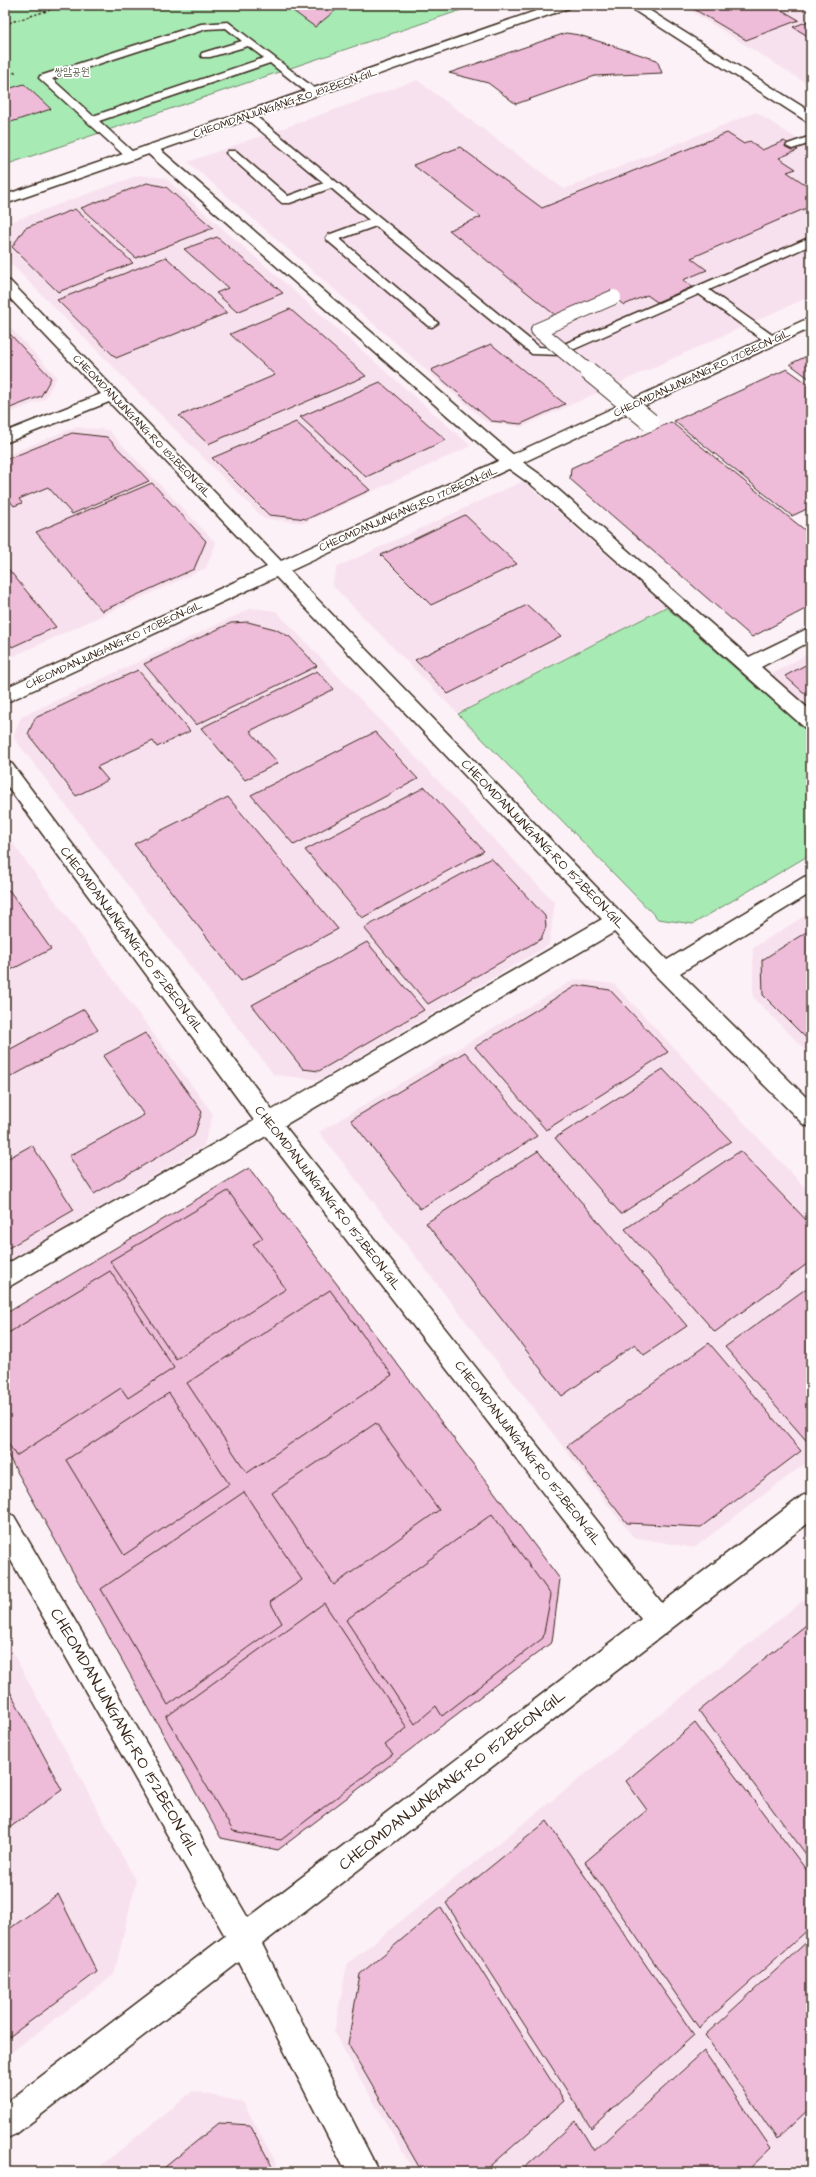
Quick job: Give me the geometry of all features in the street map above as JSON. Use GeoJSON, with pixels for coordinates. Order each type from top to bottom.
{"type":"FeatureCollection","features":[{"type":"Feature","properties":{"kind":"street","name":"CHEOMDANJUNGANG-RO 182BEON-GIL"},"geometry":{"type":"LineString","coordinates":[[5,200],[565,5]]}},
{"type":"Feature","properties":{"kind":"street"},"geometry":{"type":"LineString","coordinates":[[632,5],[811,118]]}},
{"type":"Feature","properties":{"kind":"street"},"geometry":{"type":"LineString","coordinates":[[151,149],[511,462],[539,482],[811,722]]}},
{"type":"Feature","properties":{"kind":"street","name":"CHEOMDANJUNGANG-RO 182BEON-GIL"},"geometry":{"type":"LineString","coordinates":[[5,284],[279,568]]}},
{"type":"Feature","properties":{"kind":"street"},"geometry":{"type":"LineString","coordinates":[[614,297],[538,330],[654,425]]}},
{"type":"Feature","properties":{"kind":"street","name":"CHEOMDANJUNGANG-RO 170BEON-GIL"},"geometry":{"type":"LineString","coordinates":[[5,696],[811,322]]}},
{"type":"Feature","properties":{"kind":"street"},"geometry":{"type":"LineString","coordinates":[[5,438],[113,395]]}},
{"type":"Feature","properties":{"kind":"street","name":"CHEOMDANJUNGANG-RO 152BEON-GIL"},"geometry":{"type":"LineString","coordinates":[[279,568],[665,972],[811,1117]]}},
{"type":"Feature","properties":{"kind":"street"},"geometry":{"type":"LineString","coordinates":[[748,666],[811,633]]}},
{"type":"Feature","properties":{"kind":"street","name":"CHEOMDANJUNGANG-RO 152BEON-GIL"},"geometry":{"type":"LineString","coordinates":[[5,769],[269,1123],[659,1620]]}},
{"type":"Feature","properties":{"kind":"street"},"geometry":{"type":"LineString","coordinates":[[665,972],[811,883]]}},
{"type":"Feature","properties":{"kind":"street"},"geometry":{"type":"LineString","coordinates":[[5,1278],[616,921]]}},
{"type":"Feature","properties":{"kind":"street","name":"CHEOMDANJUNGANG-RO 152BEON-GIL"},"geometry":{"type":"LineString","coordinates":[[5,2123],[811,1504]]}},
{"type":"Feature","properties":{"kind":"street","name":"CHEOMDANJUNGANG-RO 152BEON-GIL"},"geometry":{"type":"LineString","coordinates":[[5,1525],[244,1940],[363,2172]]}},
{"type":"Feature","properties":{"kind":"lane"},"geometry":{"type":"LineString","coordinates":[[130,156],[44,78],[205,26],[228,25],[314,92]]}},
{"type":"Feature","properties":{"kind":"lane"},"geometry":{"type":"LineString","coordinates":[[206,56],[248,42]]}},
{"type":"Feature","properties":{"kind":"lane"},"geometry":{"type":"LineString","coordinates":[[91,120],[272,59]]}},
{"type":"Feature","properties":{"kind":"lane"},"geometry":{"type":"LineString","coordinates":[[248,115],[536,351],[557,352],[811,241]]}},
{"type":"Feature","properties":{"kind":"lane"},"geometry":{"type":"LineString","coordinates":[[792,146],[811,139]]}},
{"type":"Feature","properties":{"kind":"lane"},"geometry":{"type":"LineString","coordinates":[[232,153],[286,201],[332,184]]}},
{"type":"Feature","properties":{"kind":"lane"},"geometry":{"type":"LineString","coordinates":[[377,221],[332,238],[432,323]]}},
{"type":"Feature","properties":{"kind":"lane"},"geometry":{"type":"LineString","coordinates":[[700,289],[771,340]]}},
{"type":"Feature","properties":{"kind":"path"},"geometry":{"type":"LineString","coordinates":[[5,24],[66,5]]}},
{"type":"Feature","properties":{"kind":"path"},"geometry":{"type":"LineString","coordinates":[[5,76],[16,72]]}},
{"type":"Feature","properties":{"kind":"shaded area"},"geometry":{"type":"Polygon","coordinates":[[[681,5],[811,5],[811,86],[681,5]]]}},
{"type":"Feature","properties":{"kind":"shaded area"},"geometry":{"type":"Polygon","coordinates":[[[417,80],[564,189],[756,112],[811,148],[811,296],[522,427],[486,422],[188,162],[417,80]]]}},
{"type":"Feature","properties":{"kind":"shaded area"},"geometry":{"type":"Polygon","coordinates":[[[139,175],[165,178],[471,446],[304,523],[264,519],[5,258],[5,224],[139,175]]]}},
{"type":"Feature","properties":{"kind":"shaded area"},"geometry":{"type":"Polygon","coordinates":[[[5,322],[57,377],[45,399],[5,415],[5,322]]]}},
{"type":"Feature","properties":{"kind":"shaded area"},"geometry":{"type":"Polygon","coordinates":[[[75,427],[108,430],[216,543],[206,568],[5,660],[5,456],[75,427]]]}},
{"type":"Feature","properties":{"kind":"shaded area"},"geometry":{"type":"Polygon","coordinates":[[[523,481],[666,607],[458,714],[332,585],[337,567],[523,481]]]}},
{"type":"Feature","properties":{"kind":"shaded area"},"geometry":{"type":"Polygon","coordinates":[[[252,608],[276,611],[555,903],[549,945],[320,1080],[274,1075],[13,737],[21,717],[252,608]]]}},
{"type":"Feature","properties":{"kind":"shaded area"},"geometry":{"type":"Polygon","coordinates":[[[811,652],[811,711],[770,675],[811,652]]]}},
{"type":"Feature","properties":{"kind":"shaded area"},"geometry":{"type":"Polygon","coordinates":[[[5,833],[213,1114],[204,1146],[5,1264],[5,833]]]}},
{"type":"Feature","properties":{"kind":"shaded area"},"geometry":{"type":"Polygon","coordinates":[[[811,912],[811,1056],[753,997],[753,948],[811,912]]]}},
{"type":"Feature","properties":{"kind":"shaded area"},"geometry":{"type":"Polygon","coordinates":[[[575,979],[614,984],[811,1194],[811,1459],[694,1548],[633,1537],[319,1132],[575,979]]]}},
{"type":"Feature","properties":{"kind":"shaded area"},"geometry":{"type":"Polygon","coordinates":[[[811,1594],[811,2172],[414,2172],[334,2033],[347,1964],[811,1594]]]}},
{"type":"Feature","properties":{"kind":"shaded area"},"geometry":{"type":"Polygon","coordinates":[[[5,1638],[136,1881],[114,1975],[5,2057],[5,1638]]]}},
{"type":"Feature","properties":{"kind":"shaded area"},"geometry":{"type":"Polygon","coordinates":[[[193,2091],[243,2102],[281,2172],[93,2172],[193,2091]]]}},
{"type":"Feature","properties":{"kind":"green space","name":"쌍암공원"},"geometry":{"type":"Polygon","coordinates":[[[5,5],[476,5],[5,165],[5,5]]]}},
{"type":"Feature","properties":{"kind":"green space"},"geometry":{"type":"Polygon","coordinates":[[[666,607],[811,735],[811,854],[693,924],[658,919],[458,714],[666,607]]]}},
{"type":"Feature","properties":{"kind":"building"},"geometry":{"type":"Polygon","coordinates":[[[285,5],[342,5],[315,27],[285,5]]]}},
{"type":"Feature","properties":{"kind":"building"},"geometry":{"type":"Polygon","coordinates":[[[687,5],[773,5],[799,20],[746,40],[687,5]]]}},
{"type":"Feature","properties":{"kind":"building"},"geometry":{"type":"Polygon","coordinates":[[[811,20],[811,38],[793,27],[811,20]]]}},
{"type":"Feature","properties":{"kind":"building"},"geometry":{"type":"Polygon","coordinates":[[[566,33],[579,35],[657,60],[662,73],[595,76],[516,104],[488,83],[449,73],[566,33]]]}},
{"type":"Feature","properties":{"kind":"building"},"geometry":{"type":"Polygon","coordinates":[[[24,84],[51,109],[5,124],[5,90],[24,84]]]}},
{"type":"Feature","properties":{"kind":"building"},"geometry":{"type":"Polygon","coordinates":[[[727,133],[744,144],[750,141],[762,150],[784,141],[798,150],[779,158],[796,169],[787,172],[811,188],[811,206],[691,258],[707,270],[683,280],[692,287],[657,302],[647,295],[624,305],[608,293],[555,315],[449,230],[481,217],[413,165],[460,147],[542,208],[727,133]]]}},
{"type":"Feature","properties":{"kind":"building"},"geometry":{"type":"Polygon","coordinates":[[[147,183],[166,187],[213,228],[136,258],[81,208],[147,183]]]}},
{"type":"Feature","properties":{"kind":"building"},"geometry":{"type":"Polygon","coordinates":[[[75,209],[133,263],[58,292],[12,247],[25,228],[75,209]]]}},
{"type":"Feature","properties":{"kind":"building"},"geometry":{"type":"Polygon","coordinates":[[[217,237],[283,293],[237,312],[216,293],[228,288],[184,249],[217,237]]]}},
{"type":"Feature","properties":{"kind":"building"},"geometry":{"type":"Polygon","coordinates":[[[166,257],[227,313],[116,358],[57,300],[166,257]]]}},
{"type":"Feature","properties":{"kind":"building"},"geometry":{"type":"Polygon","coordinates":[[[290,309],[366,376],[208,444],[179,416],[275,375],[230,334],[290,309]]]}},
{"type":"Feature","properties":{"kind":"building"},"geometry":{"type":"Polygon","coordinates":[[[10,334],[51,378],[41,396],[5,410],[5,336],[10,334]]]}},
{"type":"Feature","properties":{"kind":"building"},"geometry":{"type":"Polygon","coordinates":[[[491,344],[565,404],[521,424],[491,421],[431,370],[491,344]]]}},
{"type":"Feature","properties":{"kind":"building"},"geometry":{"type":"Polygon","coordinates":[[[811,354],[811,380],[790,364],[811,354]]]}},
{"type":"Feature","properties":{"kind":"building"},"geometry":{"type":"Polygon","coordinates":[[[787,369],[811,386],[811,507],[792,516],[674,421],[787,369]]]}},
{"type":"Feature","properties":{"kind":"building"},"geometry":{"type":"Polygon","coordinates":[[[380,382],[446,440],[366,477],[300,417],[380,382]]]}},
{"type":"Feature","properties":{"kind":"building"},"geometry":{"type":"Polygon","coordinates":[[[296,422],[370,490],[307,519],[269,515],[212,458],[296,422]]]}},
{"type":"Feature","properties":{"kind":"building"},"geometry":{"type":"Polygon","coordinates":[[[671,422],[811,535],[811,606],[752,637],[570,479],[571,468],[671,422]]]}},
{"type":"Feature","properties":{"kind":"building"},"geometry":{"type":"Polygon","coordinates":[[[72,433],[107,437],[149,481],[72,514],[48,487],[19,499],[22,503],[14,506],[5,495],[5,460],[72,433]]]}},
{"type":"Feature","properties":{"kind":"building"},"geometry":{"type":"Polygon","coordinates":[[[152,483],[206,541],[194,569],[102,611],[36,532],[152,483]]]}},
{"type":"Feature","properties":{"kind":"building"},"geometry":{"type":"Polygon","coordinates":[[[465,515],[517,564],[431,605],[381,555],[465,515]]]}},
{"type":"Feature","properties":{"kind":"building"},"geometry":{"type":"Polygon","coordinates":[[[5,565],[56,627],[12,647],[5,638],[5,565]]]}},
{"type":"Feature","properties":{"kind":"building"},"geometry":{"type":"Polygon","coordinates":[[[527,605],[561,636],[448,694],[415,660],[527,605]]]}},
{"type":"Feature","properties":{"kind":"building"},"geometry":{"type":"Polygon","coordinates":[[[248,622],[275,629],[290,637],[317,666],[196,725],[144,664],[231,623],[248,622]]]}},
{"type":"Feature","properties":{"kind":"building"},"geometry":{"type":"Polygon","coordinates":[[[811,662],[811,699],[785,676],[811,662]]]}},
{"type":"Feature","properties":{"kind":"building"},"geometry":{"type":"Polygon","coordinates":[[[138,670],[190,731],[157,747],[153,741],[97,767],[108,780],[76,796],[28,734],[35,718],[138,670]]]}},
{"type":"Feature","properties":{"kind":"building"},"geometry":{"type":"Polygon","coordinates":[[[317,671],[334,689],[250,731],[278,763],[245,780],[201,728],[317,671]]]}},
{"type":"Feature","properties":{"kind":"building"},"geometry":{"type":"Polygon","coordinates":[[[375,732],[418,779],[294,845],[251,795],[375,732]]]}},
{"type":"Feature","properties":{"kind":"building"},"geometry":{"type":"Polygon","coordinates":[[[425,787],[484,851],[362,918],[305,850],[425,787]]]}},
{"type":"Feature","properties":{"kind":"building"},"geometry":{"type":"Polygon","coordinates":[[[228,797],[338,929],[241,981],[134,844],[228,797]]]}},
{"type":"Feature","properties":{"kind":"building"},"geometry":{"type":"Polygon","coordinates":[[[491,858],[545,916],[546,927],[541,939],[428,1004],[364,928],[491,858]]]}},
{"type":"Feature","properties":{"kind":"building"},"geometry":{"type":"Polygon","coordinates":[[[9,890],[51,949],[5,973],[5,892],[9,890]]]}},
{"type":"Feature","properties":{"kind":"building"},"geometry":{"type":"Polygon","coordinates":[[[811,929],[811,1043],[763,995],[762,960],[811,929]]]}},
{"type":"Feature","properties":{"kind":"building"},"geometry":{"type":"Polygon","coordinates":[[[367,942],[424,1010],[319,1071],[303,1069],[252,1005],[367,942]]]}},
{"type":"Feature","properties":{"kind":"building"},"geometry":{"type":"Polygon","coordinates":[[[577,985],[610,990],[668,1052],[546,1130],[475,1047],[577,985]]]}},
{"type":"Feature","properties":{"kind":"building"},"geometry":{"type":"Polygon","coordinates":[[[84,1009],[98,1030],[5,1080],[5,1052],[84,1009]]]}},
{"type":"Feature","properties":{"kind":"building"},"geometry":{"type":"Polygon","coordinates":[[[145,1033],[202,1112],[194,1136],[94,1194],[69,1156],[144,1115],[103,1056],[145,1033]]]}},
{"type":"Feature","properties":{"kind":"building"},"geometry":{"type":"Polygon","coordinates":[[[465,1052],[537,1136],[420,1209],[351,1120],[465,1052]]]}},
{"type":"Feature","properties":{"kind":"building"},"geometry":{"type":"Polygon","coordinates":[[[663,1069],[731,1141],[621,1214],[555,1138],[663,1069]]]}},
{"type":"Feature","properties":{"kind":"building"},"geometry":{"type":"Polygon","coordinates":[[[32,1145],[74,1210],[5,1250],[5,1160],[32,1145]]]}},
{"type":"Feature","properties":{"kind":"building"},"geometry":{"type":"Polygon","coordinates":[[[538,1151],[687,1326],[644,1355],[635,1344],[562,1396],[426,1223],[538,1151]]]}},
{"type":"Feature","properties":{"kind":"building"},"geometry":{"type":"Polygon","coordinates":[[[740,1151],[811,1225],[811,1261],[715,1332],[625,1229],[740,1151]]]}},
{"type":"Feature","properties":{"kind":"building"},"geometry":{"type":"Polygon","coordinates":[[[249,1168],[560,1579],[552,1642],[278,1850],[221,1838],[5,1450],[5,1314],[249,1168]]]}},
{"type":"Feature","properties":{"kind":"building"},"geometry":{"type":"Polygon","coordinates":[[[228,1191],[263,1238],[253,1244],[286,1289],[176,1359],[110,1261],[228,1191]]]}},
{"type":"Feature","properties":{"kind":"building"},"geometry":{"type":"Polygon","coordinates":[[[110,1271],[174,1368],[128,1398],[121,1388],[16,1456],[5,1438],[5,1335],[110,1271]]]}},
{"type":"Feature","properties":{"kind":"building"},"geometry":{"type":"Polygon","coordinates":[[[811,1285],[811,1446],[725,1347],[811,1285]]]}},
{"type":"Feature","properties":{"kind":"building"},"geometry":{"type":"Polygon","coordinates":[[[330,1290],[392,1375],[247,1473],[187,1383],[330,1290]]]}},
{"type":"Feature","properties":{"kind":"building"},"geometry":{"type":"Polygon","coordinates":[[[709,1343],[801,1451],[701,1527],[627,1523],[567,1446],[709,1343]]]}},
{"type":"Feature","properties":{"kind":"building"},"geometry":{"type":"Polygon","coordinates":[[[169,1393],[229,1484],[124,1555],[66,1460],[169,1393]]]}},
{"type":"Feature","properties":{"kind":"building"},"geometry":{"type":"Polygon","coordinates":[[[376,1423],[439,1510],[334,1585],[272,1493],[376,1423]]]}},
{"type":"Feature","properties":{"kind":"building"},"geometry":{"type":"Polygon","coordinates":[[[244,1492],[302,1580],[270,1602],[282,1623],[168,1705],[101,1589],[244,1492]]]}},
{"type":"Feature","properties":{"kind":"building"},"geometry":{"type":"Polygon","coordinates":[[[492,1514],[551,1595],[543,1638],[442,1716],[436,1706],[415,1724],[346,1620],[492,1514]]]}},
{"type":"Feature","properties":{"kind":"building"},"geometry":{"type":"Polygon","coordinates":[[[324,1603],[407,1728],[385,1745],[393,1754],[281,1840],[233,1831],[166,1717],[324,1603]]]}},
{"type":"Feature","properties":{"kind":"building"},"geometry":{"type":"Polygon","coordinates":[[[811,1621],[811,1861],[699,1711],[811,1621]]]}},
{"type":"Feature","properties":{"kind":"building"},"geometry":{"type":"Polygon","coordinates":[[[5,1682],[62,1790],[5,1831],[5,1682]]]}},
{"type":"Feature","properties":{"kind":"building"},"geometry":{"type":"Polygon","coordinates":[[[695,1723],[811,1876],[811,1927],[699,2028],[585,1862],[647,1810],[626,1781],[695,1723]]]}},
{"type":"Feature","properties":{"kind":"building"},"geometry":{"type":"Polygon","coordinates":[[[547,1821],[694,2035],[591,2128],[446,1903],[547,1821]]]}},
{"type":"Feature","properties":{"kind":"building"},"geometry":{"type":"Polygon","coordinates":[[[58,1894],[97,1972],[5,2040],[5,1932],[58,1894]]]}},
{"type":"Feature","properties":{"kind":"building"},"geometry":{"type":"Polygon","coordinates":[[[441,1907],[564,2101],[484,2172],[422,2172],[348,2044],[360,1974],[441,1907]]]}},
{"type":"Feature","properties":{"kind":"building"},"geometry":{"type":"Polygon","coordinates":[[[811,1938],[811,2107],[777,2139],[705,2035],[811,1938]]]}},
{"type":"Feature","properties":{"kind":"building"},"geometry":{"type":"Polygon","coordinates":[[[704,2051],[771,2148],[746,2172],[520,2172],[576,2121],[594,2151],[704,2051]]]}},
{"type":"Feature","properties":{"kind":"building"},"geometry":{"type":"Polygon","coordinates":[[[219,2123],[250,2125],[275,2172],[159,2172],[219,2123]]]}}]}
